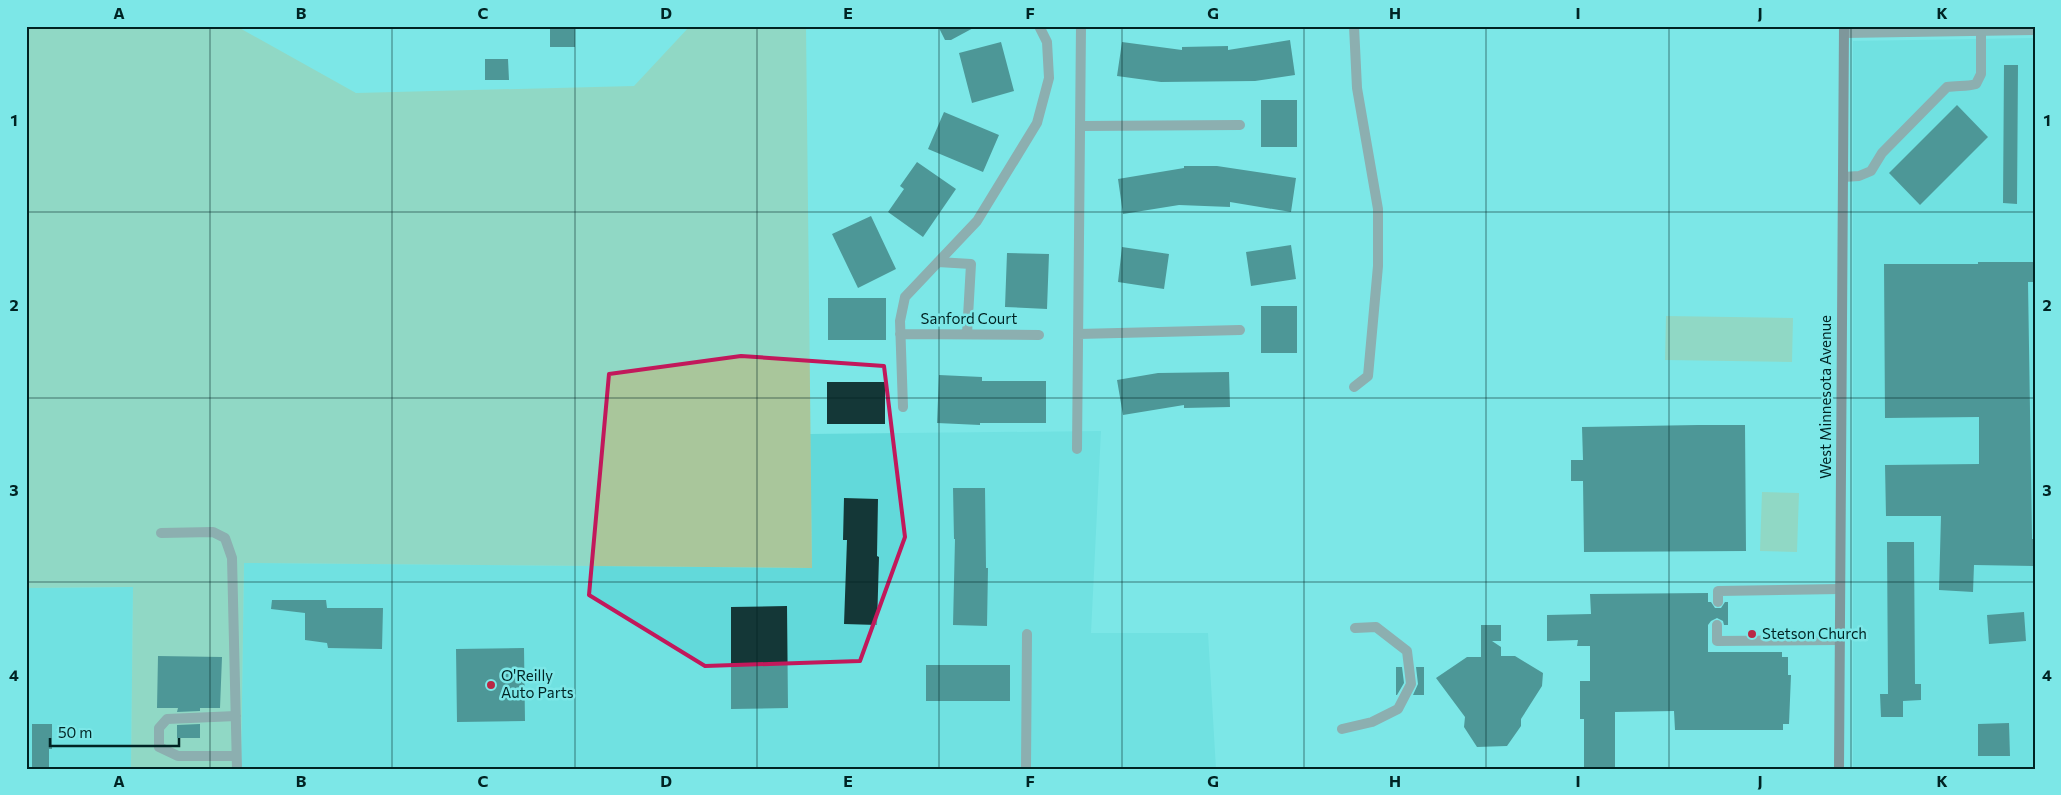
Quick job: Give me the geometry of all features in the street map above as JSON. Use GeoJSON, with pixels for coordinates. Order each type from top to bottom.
{"type":"FeatureCollection","features":[{"type":"Feature","properties":{"kind":"street"},"geometry":{"type":"LineString","coordinates":[[903,407],[900,321],[905,297],[977,221],[1037,122],[1048,78],[1047,42],[1039,26]]}},
{"type":"Feature","properties":{"kind":"street"},"geometry":{"type":"LineString","coordinates":[[1077,449],[1081,26]]}},
{"type":"Feature","properties":{"kind":"street"},"geometry":{"type":"LineString","coordinates":[[1354,26],[1357,88],[1378,209],[1378,256],[1368,376],[1354,387]]}},
{"type":"Feature","properties":{"kind":"street"},"geometry":{"type":"LineString","coordinates":[[1844,29],[2035,30]]}},
{"type":"Feature","properties":{"kind":"street","name":"West Minnesota Avenue"},"geometry":{"type":"LineString","coordinates":[[1839,769],[1844,29]]}},
{"type":"Feature","properties":{"kind":"street"},"geometry":{"type":"LineString","coordinates":[[1843,176],[1859,176],[1871,171],[1882,153],[1947,87],[1956,85],[1968,87],[1976,84],[1981,74],[1980,31]]}},
{"type":"Feature","properties":{"kind":"street"},"geometry":{"type":"LineString","coordinates":[[1080,126],[1240,125]]}},
{"type":"Feature","properties":{"kind":"street"},"geometry":{"type":"LineString","coordinates":[[938,262],[971,264],[967,334]]}},
{"type":"Feature","properties":{"kind":"street"},"geometry":{"type":"LineString","coordinates":[[1078,334],[1240,330]]}},
{"type":"Feature","properties":{"kind":"street","name":"Sanford Court"},"geometry":{"type":"LineString","coordinates":[[900,334],[1039,335]]}},
{"type":"Feature","properties":{"kind":"street"},"geometry":{"type":"LineString","coordinates":[[161,534],[214,532],[225,538],[232,558],[237,769]]}},
{"type":"Feature","properties":{"kind":"street"},"geometry":{"type":"LineString","coordinates":[[1718,602],[1718,591],[1840,589]]}},
{"type":"Feature","properties":{"kind":"street"},"geometry":{"type":"LineString","coordinates":[[1717,625],[1717,641],[1840,640]]}},
{"type":"Feature","properties":{"kind":"street"},"geometry":{"type":"LineString","coordinates":[[1342,729],[1372,722],[1398,709],[1411,684],[1407,651],[1376,627],[1355,628]]}},
{"type":"Feature","properties":{"kind":"street"},"geometry":{"type":"LineString","coordinates":[[1026,634],[1026,769]]}},
{"type":"Feature","properties":{"kind":"street"},"geometry":{"type":"LineString","coordinates":[[236,716],[167,719],[159,728],[159,747],[178,756],[236,756]]}},
{"type":"Feature","properties":{"kind":"highlighted area"},"geometry":{"type":"Polygon","coordinates":[[[741,356],[884,366],[905,537],[860,661],[705,666],[589,595],[609,374],[741,356]]]}},
{"type":"Feature","properties":{"kind":"shaded area"},"geometry":{"type":"Polygon","coordinates":[[[2035,38],[2035,769],[1853,769],[1853,41],[2035,38]]]}},
{"type":"Feature","properties":{"kind":"shaded area"},"geometry":{"type":"Polygon","coordinates":[[[1101,431],[1091,633],[1208,633],[1216,769],[241,769],[244,563],[812,568],[810,434],[1101,431]]]}},
{"type":"Feature","properties":{"kind":"shaded area"},"geometry":{"type":"Polygon","coordinates":[[[133,587],[131,769],[26,769],[26,588],[133,587]]]}},
{"type":"Feature","properties":{"kind":"green space"},"geometry":{"type":"Polygon","coordinates":[[[26,26],[236,26],[356,93],[634,86],[690,26],[806,26],[812,568],[244,563],[241,769],[131,769],[133,587],[26,588],[26,26]]]}},
{"type":"Feature","properties":{"kind":"green space"},"geometry":{"type":"Polygon","coordinates":[[[1666,316],[1793,318],[1792,362],[1665,360],[1666,316]]]}},
{"type":"Feature","properties":{"kind":"green space"},"geometry":{"type":"Polygon","coordinates":[[[1762,492],[1799,493],[1797,552],[1760,551],[1762,492]]]}},
{"type":"Feature","properties":{"kind":"building"},"geometry":{"type":"Polygon","coordinates":[[[550,26],[575,26],[575,47],[550,47],[550,26]]]}},
{"type":"Feature","properties":{"kind":"building"},"geometry":{"type":"Polygon","coordinates":[[[938,26],[977,26],[951,40],[945,40],[938,26]]]}},
{"type":"Feature","properties":{"kind":"building"},"geometry":{"type":"Polygon","coordinates":[[[1290,40],[1295,75],[1255,81],[1161,82],[1117,76],[1122,42],[1182,50],[1182,47],[1228,46],[1228,50],[1290,40]]]}},
{"type":"Feature","properties":{"kind":"building"},"geometry":{"type":"Polygon","coordinates":[[[1001,42],[1014,91],[972,103],[959,53],[1001,42]]]}},
{"type":"Feature","properties":{"kind":"building"},"geometry":{"type":"Polygon","coordinates":[[[485,59],[508,59],[509,80],[485,80],[485,59]]]}},
{"type":"Feature","properties":{"kind":"building"},"geometry":{"type":"Polygon","coordinates":[[[2004,65],[2018,65],[2017,204],[2003,203],[2004,65]]]}},
{"type":"Feature","properties":{"kind":"building"},"geometry":{"type":"Polygon","coordinates":[[[1261,100],[1297,100],[1297,147],[1261,147],[1261,100]]]}},
{"type":"Feature","properties":{"kind":"building"},"geometry":{"type":"Polygon","coordinates":[[[1957,105],[1988,137],[1920,205],[1889,173],[1957,105]]]}},
{"type":"Feature","properties":{"kind":"building"},"geometry":{"type":"Polygon","coordinates":[[[944,112],[999,135],[983,172],[928,149],[944,112]]]}},
{"type":"Feature","properties":{"kind":"building"},"geometry":{"type":"Polygon","coordinates":[[[917,162],[956,189],[923,237],[888,212],[904,189],[900,186],[917,162]]]}},
{"type":"Feature","properties":{"kind":"building"},"geometry":{"type":"Polygon","coordinates":[[[1184,166],[1217,166],[1296,178],[1291,212],[1230,202],[1230,207],[1179,205],[1123,214],[1118,179],[1184,168],[1184,166]]]}},
{"type":"Feature","properties":{"kind":"building"},"geometry":{"type":"Polygon","coordinates":[[[871,216],[896,269],[858,288],[832,234],[871,216]]]}},
{"type":"Feature","properties":{"kind":"building"},"geometry":{"type":"Polygon","coordinates":[[[1291,245],[1296,279],[1251,286],[1246,252],[1291,245]]]}},
{"type":"Feature","properties":{"kind":"building"},"geometry":{"type":"Polygon","coordinates":[[[1122,247],[1169,254],[1164,289],[1118,282],[1122,247]]]}},
{"type":"Feature","properties":{"kind":"building"},"geometry":{"type":"Polygon","coordinates":[[[1007,253],[1049,254],[1047,309],[1005,307],[1007,253]]]}},
{"type":"Feature","properties":{"kind":"building"},"geometry":{"type":"Polygon","coordinates":[[[1978,262],[2035,262],[2035,282],[2028,282],[2032,539],[2035,539],[2035,566],[1974,565],[1973,592],[1939,590],[1941,516],[1886,516],[1885,465],[1979,464],[1979,417],[1885,418],[1884,264],[1978,264],[1978,262]]]}},
{"type":"Feature","properties":{"kind":"building"},"geometry":{"type":"Polygon","coordinates":[[[828,298],[886,298],[886,340],[828,340],[828,298]]]}},
{"type":"Feature","properties":{"kind":"building"},"geometry":{"type":"Polygon","coordinates":[[[1261,306],[1297,306],[1297,353],[1261,353],[1261,306]]]}},
{"type":"Feature","properties":{"kind":"building"},"geometry":{"type":"Polygon","coordinates":[[[1229,372],[1230,407],[1184,408],[1184,405],[1123,415],[1117,380],[1158,373],[1229,372]]]}},
{"type":"Feature","properties":{"kind":"building"},"geometry":{"type":"Polygon","coordinates":[[[939,375],[982,377],[982,381],[1046,381],[1046,423],[980,423],[980,425],[937,423],[939,375]]]}},
{"type":"Feature","properties":{"kind":"building"},"geometry":{"type":"Polygon","coordinates":[[[827,382],[885,382],[885,424],[827,424],[827,382]]]}},
{"type":"Feature","properties":{"kind":"building"},"geometry":{"type":"Polygon","coordinates":[[[1745,425],[1746,551],[1584,552],[1583,481],[1571,481],[1571,460],[1583,460],[1582,427],[1745,425]]]}},
{"type":"Feature","properties":{"kind":"building"},"geometry":{"type":"Polygon","coordinates":[[[953,488],[985,488],[986,568],[988,568],[987,626],[953,625],[955,539],[953,488]]]}},
{"type":"Feature","properties":{"kind":"building"},"geometry":{"type":"Polygon","coordinates":[[[844,498],[878,499],[877,625],[844,624],[847,540],[843,540],[844,498]]]}},
{"type":"Feature","properties":{"kind":"building"},"geometry":{"type":"Polygon","coordinates":[[[1887,542],[1914,542],[1915,684],[1921,684],[1921,700],[1903,701],[1903,717],[1881,717],[1880,694],[1888,694],[1887,542]]]}},
{"type":"Feature","properties":{"kind":"building"},"geometry":{"type":"Polygon","coordinates":[[[1708,593],[1708,602],[1711,602],[1715,608],[1721,608],[1725,602],[1728,602],[1728,625],[1724,625],[1723,621],[1717,618],[1708,625],[1708,652],[1782,652],[1782,657],[1788,657],[1788,675],[1791,675],[1789,724],[1783,724],[1783,730],[1675,730],[1674,711],[1615,712],[1615,769],[1584,769],[1584,719],[1580,719],[1580,681],[1590,681],[1590,646],[1577,646],[1578,640],[1547,641],[1547,615],[1591,614],[1590,594],[1708,593]]]}},
{"type":"Feature","properties":{"kind":"building"},"geometry":{"type":"Polygon","coordinates":[[[272,600],[326,600],[327,608],[383,608],[382,649],[328,648],[327,643],[305,640],[305,613],[271,609],[272,600]]]}},
{"type":"Feature","properties":{"kind":"building"},"geometry":{"type":"Polygon","coordinates":[[[787,606],[788,708],[731,709],[731,607],[787,606]]]}},
{"type":"Feature","properties":{"kind":"building"},"geometry":{"type":"Polygon","coordinates":[[[2024,612],[2026,641],[1989,644],[1987,615],[2024,612]]]}},
{"type":"Feature","properties":{"kind":"building"},"geometry":{"type":"Polygon","coordinates":[[[1481,625],[1501,625],[1501,641],[1492,641],[1501,647],[1501,656],[1515,656],[1543,673],[1542,686],[1521,719],[1521,726],[1507,746],[1477,747],[1464,727],[1465,717],[1436,678],[1467,657],[1481,657],[1481,625]]]}},
{"type":"Feature","properties":{"kind":"building","name":"O'Reilly Auto Parts"},"geometry":{"type":"Polygon","coordinates":[[[524,648],[525,721],[457,722],[456,649],[524,648]]]}},
{"type":"Feature","properties":{"kind":"building"},"geometry":{"type":"Polygon","coordinates":[[[158,656],[222,657],[220,708],[200,708],[200,711],[177,712],[178,708],[157,708],[158,656]]]}},
{"type":"Feature","properties":{"kind":"building"},"geometry":{"type":"Polygon","coordinates":[[[926,665],[1010,665],[1010,701],[926,701],[926,665]]]}},
{"type":"Feature","properties":{"kind":"building"},"geometry":{"type":"Polygon","coordinates":[[[1396,667],[1402,667],[1404,683],[1397,695],[1396,695],[1396,667]]]}},
{"type":"Feature","properties":{"kind":"building"},"geometry":{"type":"Polygon","coordinates":[[[1416,667],[1424,667],[1424,695],[1413,695],[1418,684],[1416,667]]]}},
{"type":"Feature","properties":{"kind":"building"},"geometry":{"type":"Polygon","coordinates":[[[2009,723],[2010,756],[1978,756],[1978,724],[2009,723]]]}},
{"type":"Feature","properties":{"kind":"building"},"geometry":{"type":"Polygon","coordinates":[[[32,724],[52,724],[52,749],[49,749],[49,769],[32,769],[32,724]]]}},
{"type":"Feature","properties":{"kind":"building"},"geometry":{"type":"Polygon","coordinates":[[[200,724],[200,738],[177,738],[177,725],[200,724]]]}},
{"type":"Feature","properties":{"kind":"place","name":"Stetson Church"},"geometry":{"type":"Point","coordinates":[1752,634]}},
{"type":"Feature","properties":{"kind":"place","name":"O'Reilly Auto Parts"},"geometry":{"type":"Point","coordinates":[491,685]}}]}
